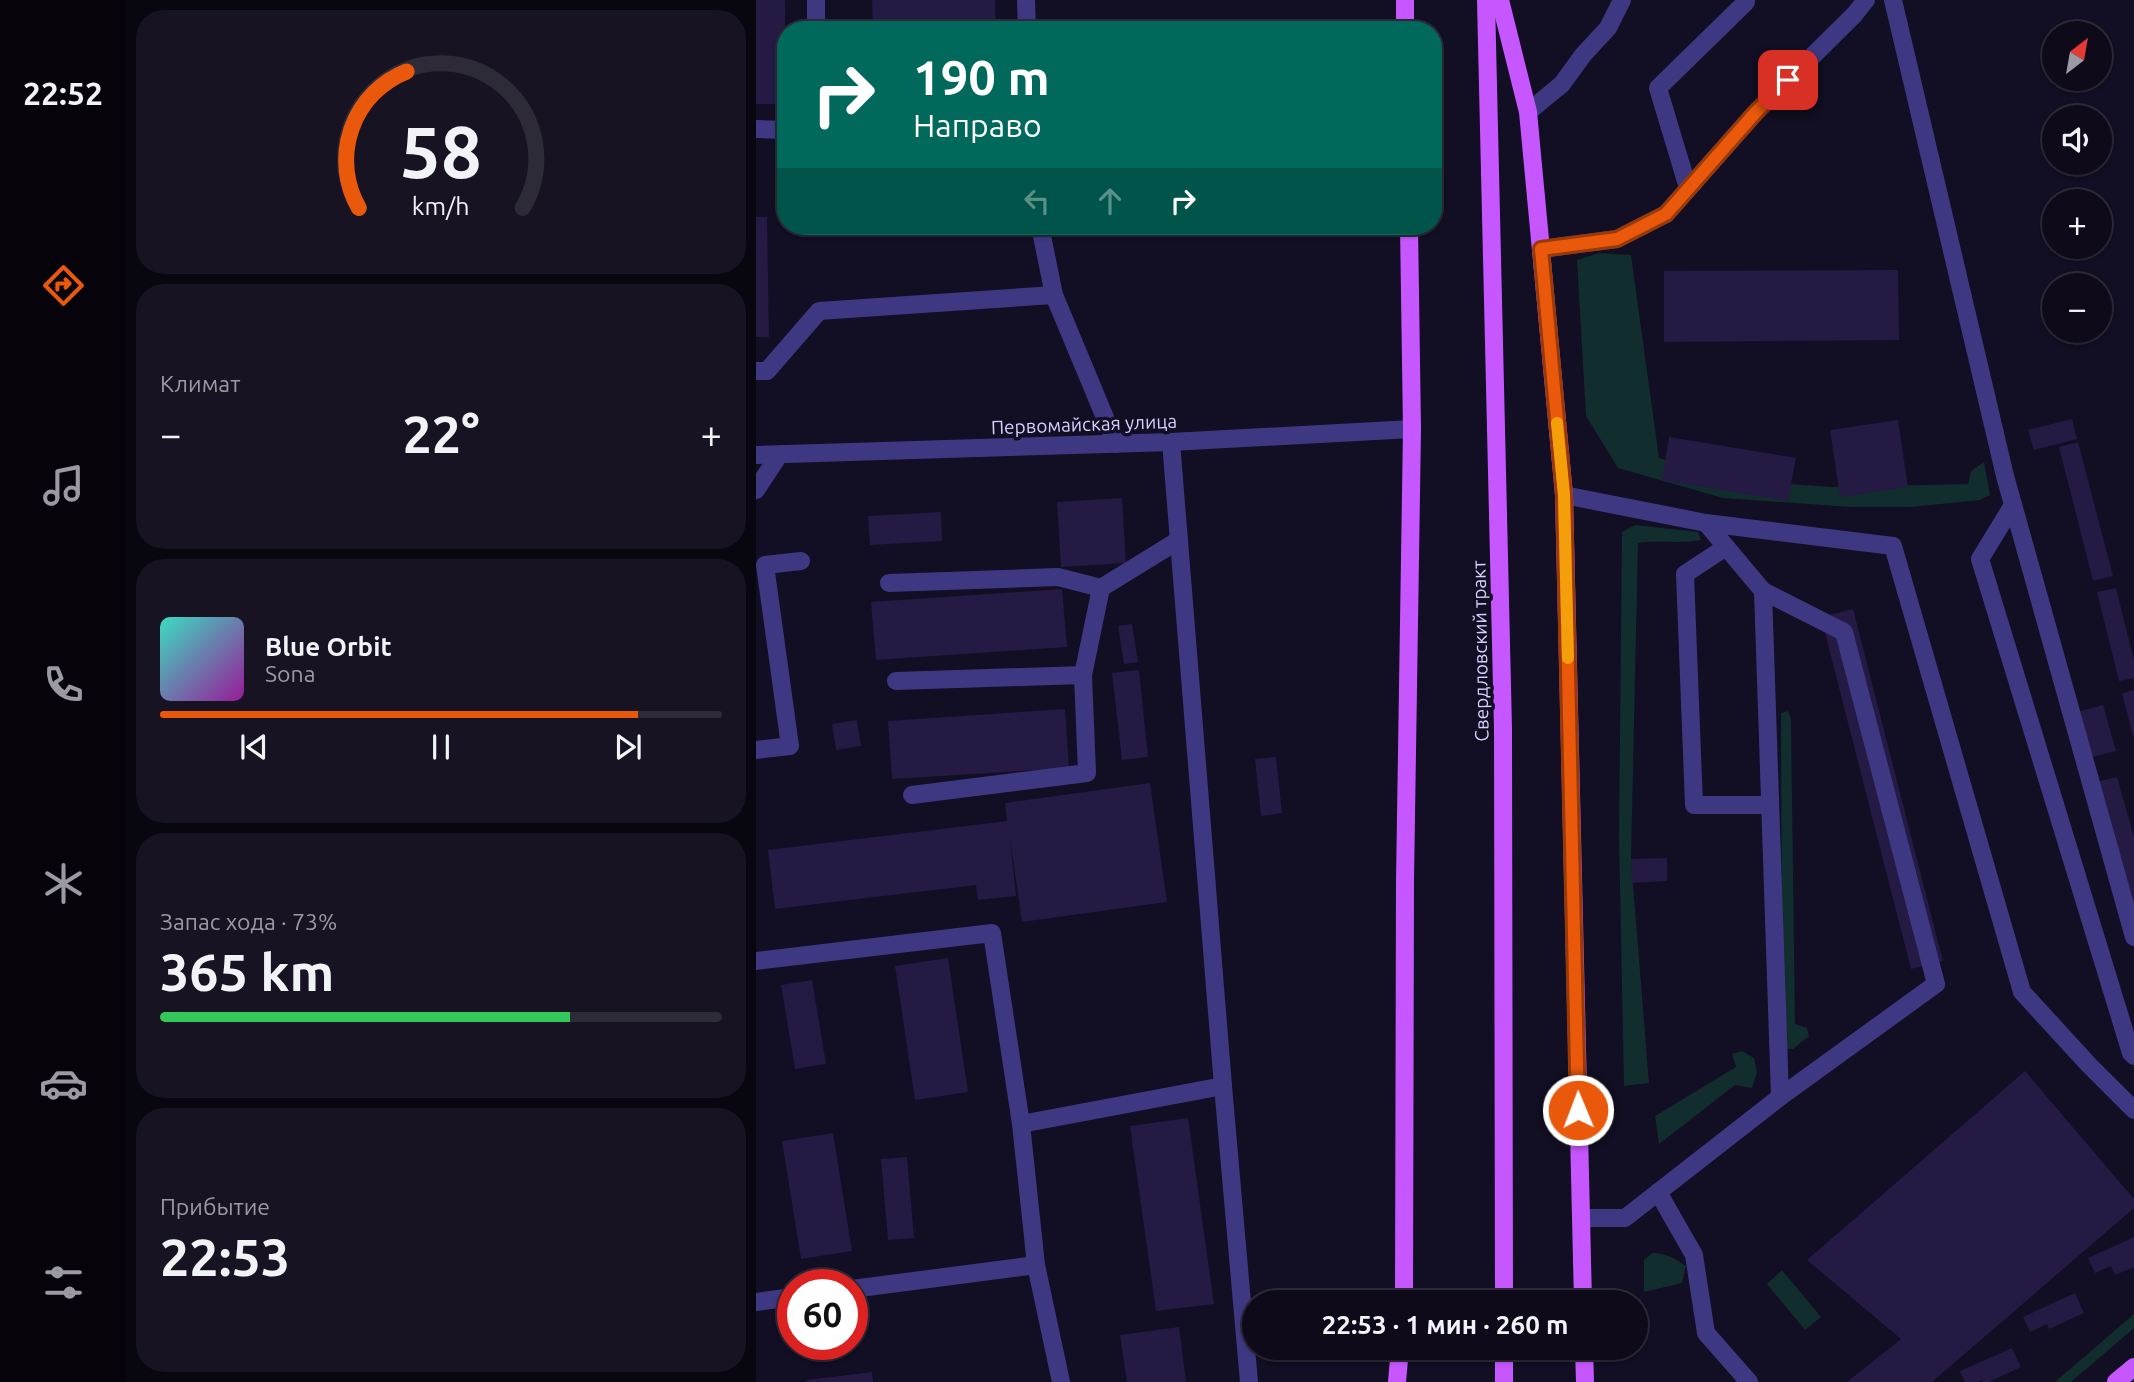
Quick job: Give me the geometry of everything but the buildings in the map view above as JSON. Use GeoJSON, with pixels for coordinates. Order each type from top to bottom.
{"type":"FeatureCollection","features":[{"type":"Feature","properties":{"kind":"main road"},"geometry":{"type":"LineString","coordinates":[[1405,0],[1405,21]]}},
{"type":"Feature","properties":{"kind":"main road","name":"Свердловский тракт"},"geometry":{"type":"LineString","coordinates":[[1486,0],[1503,729],[1504,1290]]}},
{"type":"Feature","properties":{"kind":"main road"},"geometry":{"type":"LineString","coordinates":[[1500,0],[1528,112],[1564,495],[1583,1290]]}},
{"type":"Feature","properties":{"kind":"main road"},"geometry":{"type":"LineString","coordinates":[[1404,1290],[1405,895],[1412,429],[1409,235]]}},
{"type":"Feature","properties":{"kind":"main road"},"geometry":{"type":"LineString","coordinates":[[1397,1382],[1399,1360]]}},
{"type":"Feature","properties":{"kind":"main road"},"geometry":{"type":"LineString","coordinates":[[1504,1360],[1504,1382]]}},
{"type":"Feature","properties":{"kind":"main road"},"geometry":{"type":"LineString","coordinates":[[1584,1360],[1585,1382]]}},
{"type":"Feature","properties":{"kind":"main road"},"geometry":{"type":"LineString","coordinates":[[2116,1382],[2134,1367]]}},
{"type":"Feature","properties":{"kind":"street"},"geometry":{"type":"LineString","coordinates":[[816,0],[816,21]]}},
{"type":"Feature","properties":{"kind":"street"},"geometry":{"type":"LineString","coordinates":[[1026,0],[1027,21]]}},
{"type":"Feature","properties":{"kind":"street"},"geometry":{"type":"LineString","coordinates":[[1528,112],[1562,84],[1583,55],[1608,28],[1622,0]]}},
{"type":"Feature","properties":{"kind":"street"},"geometry":{"type":"LineString","coordinates":[[1541,249],[1617,239],[1666,214],[1755,113],[1866,0]]}},
{"type":"Feature","properties":{"kind":"street"},"geometry":{"type":"LineString","coordinates":[[1893,0],[2005,476],[2134,937]]}},
{"type":"Feature","properties":{"kind":"street"},"geometry":{"type":"LineString","coordinates":[[1688,188],[1658,88],[1746,2]]}},
{"type":"Feature","properties":{"kind":"street"},"geometry":{"type":"LineString","coordinates":[[756,129],[777,130]]}},
{"type":"Feature","properties":{"kind":"street"},"geometry":{"type":"LineString","coordinates":[[1043,235],[1054,295],[1116,444]]}},
{"type":"Feature","properties":{"kind":"street"},"geometry":{"type":"LineString","coordinates":[[756,371],[766,371],[819,311],[1054,295]]}},
{"type":"Feature","properties":{"kind":"street","name":"Первомайская улица"},"geometry":{"type":"LineString","coordinates":[[756,455],[1171,442],[1412,429]]}},
{"type":"Feature","properties":{"kind":"street"},"geometry":{"type":"LineString","coordinates":[[1171,442],[1249,1382]]}},
{"type":"Feature","properties":{"kind":"street"},"geometry":{"type":"LineString","coordinates":[[756,491],[779,455]]}},
{"type":"Feature","properties":{"kind":"street"},"geometry":{"type":"LineString","coordinates":[[1564,495],[1706,523],[1893,546],[2022,992],[2134,1110]]}},
{"type":"Feature","properties":{"kind":"street"},"geometry":{"type":"LineString","coordinates":[[2013,505],[1980,559],[2134,1056]]}},
{"type":"Feature","properties":{"kind":"street"},"geometry":{"type":"LineString","coordinates":[[1581,1218],[1625,1217],[1780,1097],[1936,984],[1843,632],[1763,591],[1706,523]]}},
{"type":"Feature","properties":{"kind":"street"},"geometry":{"type":"LineString","coordinates":[[889,583],[1058,577],[1101,588],[1179,540]]}},
{"type":"Feature","properties":{"kind":"street"},"geometry":{"type":"LineString","coordinates":[[1726,547],[1685,574],[1694,805],[1770,805]]}},
{"type":"Feature","properties":{"kind":"street"},"geometry":{"type":"LineString","coordinates":[[756,750],[790,746],[765,565],[801,561]]}},
{"type":"Feature","properties":{"kind":"street"},"geometry":{"type":"LineString","coordinates":[[912,795],[1087,773],[1083,675],[1101,588]]}},
{"type":"Feature","properties":{"kind":"street"},"geometry":{"type":"LineString","coordinates":[[1763,591],[1780,1097]]}},
{"type":"Feature","properties":{"kind":"street"},"geometry":{"type":"LineString","coordinates":[[896,681],[1083,675]]}},
{"type":"Feature","properties":{"kind":"street"},"geometry":{"type":"LineString","coordinates":[[756,961],[992,933],[1021,1124],[1036,1265],[1061,1382]]}},
{"type":"Feature","properties":{"kind":"street"},"geometry":{"type":"LineString","coordinates":[[1021,1124],[1223,1086]]}},
{"type":"Feature","properties":{"kind":"street"},"geometry":{"type":"LineString","coordinates":[[1658,1192],[1694,1255],[1706,1333],[1749,1382]]}},
{"type":"Feature","properties":{"kind":"street"},"geometry":{"type":"LineString","coordinates":[[868,1287],[1036,1265]]}},
{"type":"Feature","properties":{"kind":"street"},"geometry":{"type":"LineString","coordinates":[[756,1302],[777,1299]]}},
{"type":"Feature","properties":{"kind":"green space"},"geometry":{"type":"Polygon","coordinates":[[[1599,253],[1631,255],[1659,458],[1720,479],[1832,487],[1968,484],[1971,471],[1984,462],[1990,495],[1980,500],[1911,507],[1851,507],[1723,498],[1618,468],[1586,416],[1577,260],[1599,253]]]}},
{"type":"Feature","properties":{"kind":"green space"},"geometry":{"type":"Polygon","coordinates":[[[1635,525],[1698,532],[1701,540],[1638,543],[1631,859],[1649,1083],[1624,1086],[1619,836],[1622,532],[1635,525]]]}},
{"type":"Feature","properties":{"kind":"green space"},"geometry":{"type":"Polygon","coordinates":[[[1788,711],[1791,719],[1795,1024],[1807,1028],[1809,1036],[1793,1049],[1786,1049],[1782,1045],[1781,713],[1788,711]]]}},
{"type":"Feature","properties":{"kind":"green space"},"geometry":{"type":"Polygon","coordinates":[[[1742,1051],[1754,1058],[1757,1072],[1752,1088],[1735,1085],[1659,1144],[1655,1116],[1736,1067],[1732,1054],[1742,1051]]]}},
{"type":"Feature","properties":{"kind":"green space"},"geometry":{"type":"Polygon","coordinates":[[[1652,1253],[1670,1256],[1686,1266],[1682,1283],[1644,1290],[1644,1260],[1652,1253]]]}},
{"type":"Feature","properties":{"kind":"green space"},"geometry":{"type":"Polygon","coordinates":[[[1782,1270],[1821,1317],[1805,1330],[1767,1284],[1782,1270]]]}},
{"type":"Feature","properties":{"kind":"green space"},"geometry":{"type":"Polygon","coordinates":[[[2134,1314],[2134,1328],[2071,1382],[2055,1382],[2134,1314]]]}},
{"type":"Feature","properties":{"kind":"slow traffic"},"geometry":{"type":"LineString","coordinates":[[1557,423],[1564,495],[1568,658]]}},
{"type":"Feature","properties":{"kind":"route"},"geometry":{"type":"LineString","coordinates":[[1578,1110],[1564,495],[1541,249],[1617,239],[1666,214],[1755,113],[1788,80]]}}]}
